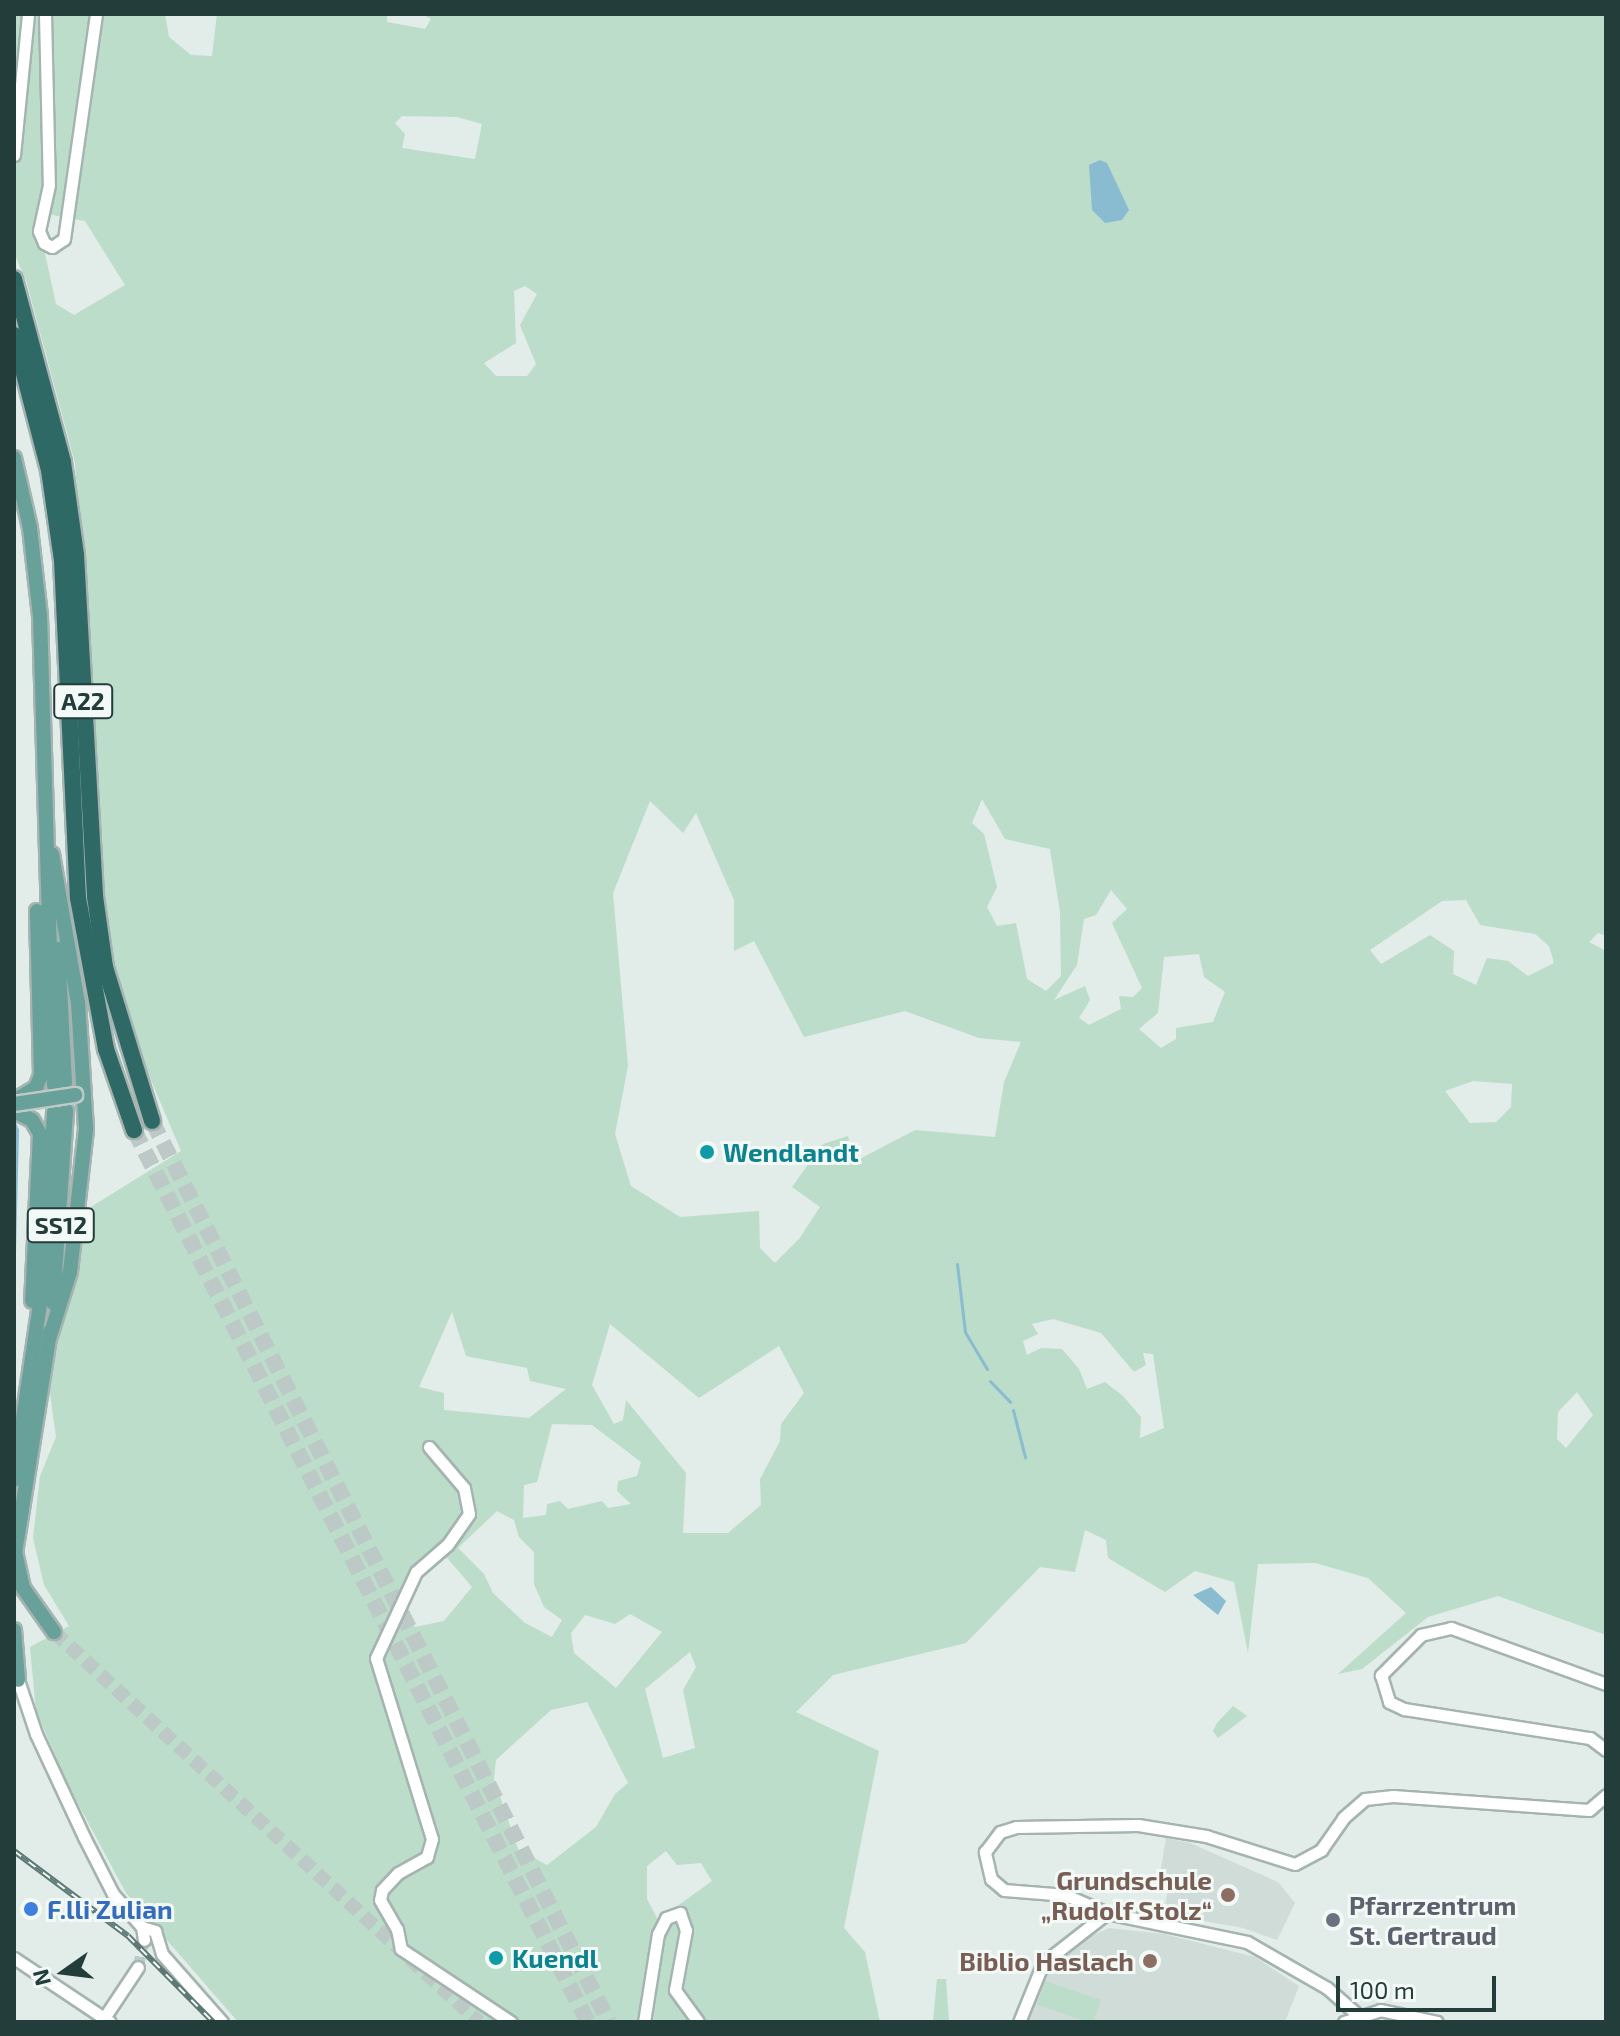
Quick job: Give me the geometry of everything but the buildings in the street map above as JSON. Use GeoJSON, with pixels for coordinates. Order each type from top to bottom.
{"type":"FeatureCollection","features":[{"type":"Feature","properties":{"kind":"highway","name":"A22"},"geometry":{"type":"LineString","coordinates":[[14,279],[63,462],[76,555],[95,896],[105,967],[152,1121]]}},
{"type":"Feature","properties":{"kind":"highway","name":"A22"},"geometry":{"type":"LineString","coordinates":[[14,335],[49,470],[62,560],[78,898],[106,1049],[134,1130]]}},
{"type":"Feature","properties":{"kind":"main road"},"geometry":{"type":"LineString","coordinates":[[14,458],[35,566],[60,1084]]}},
{"type":"Feature","properties":{"kind":"main road"},"geometry":{"type":"LineString","coordinates":[[14,1102],[36,1088],[40,1061],[36,888],[48,855]]}},
{"type":"Feature","properties":{"kind":"main road"},"geometry":{"type":"LineString","coordinates":[[48,855],[78,1003],[78,1095],[86,1129],[70,1272],[49,1339]]}},
{"type":"Feature","properties":{"kind":"main road"},"geometry":{"type":"LineString","coordinates":[[14,1102],[78,1095]]}},
{"type":"Feature","properties":{"kind":"main road"},"geometry":{"type":"LineString","coordinates":[[14,1111],[32,1120],[40,1141],[30,1365]]}},
{"type":"Feature","properties":{"kind":"main road","name":"SS12"},"geometry":{"type":"LineString","coordinates":[[14,1480],[51,1208],[60,1111],[64,1193],[49,1339],[15,1550],[23,1588],[54,1632]]}},
{"type":"Feature","properties":{"kind":"main road"},"geometry":{"type":"LineString","coordinates":[[14,1630],[18,1680]]}},
{"type":"Feature","properties":{"kind":"street"},"geometry":{"type":"LineString","coordinates":[[14,155],[28,14]]}},
{"type":"Feature","properties":{"kind":"street"},"geometry":{"type":"LineString","coordinates":[[45,14],[49,185],[39,231],[44,243],[52,247],[64,239],[96,14]]}},
{"type":"Feature","properties":{"kind":"street"},"geometry":{"type":"LineString","coordinates":[[429,1447],[464,1488],[469,1514],[447,1545],[416,1572],[376,1658],[432,1839],[427,1857],[398,1873],[382,1890],[380,1900],[397,1929],[401,1949],[511,2022]]}},
{"type":"Feature","properties":{"kind":"street"},"geometry":{"type":"LineString","coordinates":[[1606,1684],[1451,1628],[1421,1635],[1381,1675],[1389,1702],[1404,1709],[1590,1738],[1606,1750]]}},
{"type":"Feature","properties":{"kind":"street"},"geometry":{"type":"LineString","coordinates":[[18,1680],[36,1734],[113,1894],[142,1927],[155,1931],[162,1954],[222,2022]]}},
{"type":"Feature","properties":{"kind":"street"},"geometry":{"type":"LineString","coordinates":[[1359,2016],[1327,1988],[1247,1942],[1107,1913],[1066,1895],[1004,1890],[984,1864],[991,1841],[1016,1827],[1138,1825],[1206,1836],[1295,1864],[1321,1850],[1343,1818],[1365,1799],[1393,1796],[1589,1810],[1606,1795]]}},
{"type":"Feature","properties":{"kind":"street"},"geometry":{"type":"LineString","coordinates":[[644,2022],[658,1934],[666,1918],[680,1913],[686,1930],[675,1990],[698,2022]]}},
{"type":"Feature","properties":{"kind":"street"},"geometry":{"type":"LineString","coordinates":[[1019,2022],[1043,1963],[1107,1913]]}},
{"type":"Feature","properties":{"kind":"street"},"geometry":{"type":"LineString","coordinates":[[142,1927],[144,1940]]}},
{"type":"Feature","properties":{"kind":"street"},"geometry":{"type":"LineString","coordinates":[[14,1958],[107,2020],[138,1967]]}},
{"type":"Feature","properties":{"kind":"street"},"geometry":{"type":"LineString","coordinates":[[1344,2022],[1380,2010],[1437,2022]]}},
{"type":"Feature","properties":{"kind":"shaded area","name":"Grundschule „Rudolf Stolz“"},"geometry":{"type":"Polygon","coordinates":[[[1166,1838],[1190,1843],[1278,1882],[1295,1903],[1277,1940],[1243,1928],[1164,1914],[1168,1889],[1158,1886],[1166,1838]]]}},
{"type":"Feature","properties":{"kind":"shaded area"},"geometry":{"type":"Polygon","coordinates":[[[1109,1928],[1164,1934],[1255,1957],[1299,1986],[1285,2022],[1025,2022],[1041,1974],[1087,1938],[1109,1928]]]}},
{"type":"Feature","properties":{"kind":"green space"},"geometry":{"type":"Polygon","coordinates":[[[14,14],[165,14],[169,37],[191,55],[212,56],[217,14],[387,14],[387,22],[425,29],[431,19],[422,14],[1606,14],[1606,936],[1598,933],[1589,942],[1606,951],[1606,1635],[1498,1596],[1428,1617],[1362,1669],[1338,1674],[1406,1613],[1368,1578],[1315,1563],[1258,1564],[1248,1653],[1234,1582],[1195,1571],[1165,1592],[1108,1558],[1106,1540],[1085,1530],[1075,1572],[1040,1567],[966,1643],[833,1675],[796,1712],[879,1751],[844,1928],[865,1952],[880,2022],[238,2022],[126,1893],[69,1787],[36,1711],[30,1647],[69,1626],[44,1585],[33,1538],[40,1476],[56,1437],[49,1386],[86,1210],[181,1151],[126,1021],[104,906],[75,463],[26,280],[14,253],[14,14]],[[402,116],[395,123],[405,134],[402,148],[475,159],[482,124],[457,117],[402,116]],[[36,212],[56,304],[74,315],[125,285],[85,221],[36,212]],[[525,286],[514,291],[516,343],[484,363],[496,376],[527,376],[536,364],[520,325],[537,294],[525,286]],[[982,799],[972,823],[984,834],[997,887],[987,907],[997,926],[1016,923],[1027,979],[1046,991],[1061,976],[1060,912],[1050,849],[1005,839],[982,799]],[[650,801],[613,893],[628,1066],[615,1134],[631,1186],[680,1217],[759,1211],[760,1248],[775,1263],[799,1239],[820,1207],[792,1187],[823,1144],[848,1136],[854,1162],[915,1130],[995,1137],[1004,1082],[1021,1042],[979,1038],[905,1011],[804,1037],[754,941],[734,951],[734,900],[696,813],[683,833],[650,801]],[[1111,890],[1096,915],[1084,919],[1077,965],[1054,1000],[1085,986],[1090,1000],[1079,1018],[1089,1025],[1121,1009],[1119,996],[1133,997],[1142,988],[1112,923],[1127,909],[1111,890]],[[1466,900],[1442,901],[1370,950],[1381,964],[1430,935],[1454,951],[1453,974],[1476,985],[1487,958],[1508,961],[1528,976],[1554,963],[1549,946],[1535,934],[1480,925],[1466,900]],[[1199,954],[1164,957],[1158,1013],[1139,1029],[1161,1048],[1176,1039],[1176,1028],[1213,1022],[1225,992],[1204,977],[1199,954]],[[1473,1081],[1445,1091],[1470,1123],[1496,1122],[1511,1107],[1512,1084],[1473,1081]],[[452,1312],[419,1387],[444,1393],[444,1410],[529,1418],[566,1389],[530,1381],[527,1368],[466,1356],[452,1312]],[[1053,1319],[1032,1324],[1038,1334],[1023,1341],[1027,1355],[1041,1348],[1062,1349],[1079,1369],[1087,1389],[1105,1382],[1123,1396],[1141,1417],[1140,1438],[1164,1428],[1153,1354],[1143,1353],[1146,1365],[1134,1372],[1101,1333],[1053,1319]],[[610,1324],[592,1385],[614,1424],[623,1420],[626,1400],[686,1473],[683,1533],[728,1533],[761,1505],[760,1479],[780,1441],[781,1424],[804,1393],[779,1346],[699,1398],[610,1324]],[[1577,1392],[1558,1412],[1557,1439],[1566,1448],[1593,1415],[1577,1392]],[[552,1424],[537,1482],[524,1485],[523,1518],[546,1515],[547,1504],[560,1501],[568,1509],[602,1501],[608,1508],[631,1504],[617,1491],[618,1481],[637,1476],[641,1462],[592,1425],[552,1424]],[[497,1511],[458,1548],[484,1574],[493,1593],[525,1623],[552,1637],[562,1620],[544,1607],[534,1584],[534,1552],[519,1537],[514,1520],[497,1511]],[[443,1553],[418,1574],[402,1611],[415,1627],[444,1621],[472,1587],[443,1553]],[[630,1614],[615,1624],[585,1615],[571,1633],[574,1653],[616,1688],[662,1632],[630,1614]],[[690,1652],[645,1689],[663,1758],[695,1748],[683,1690],[696,1667],[690,1652]],[[587,1702],[551,1710],[496,1760],[494,1779],[518,1849],[547,1865],[596,1827],[615,1794],[628,1783],[587,1702]],[[666,1851],[647,1866],[647,1899],[658,1920],[712,1881],[701,1863],[677,1865],[666,1851]]]}},
{"type":"Feature","properties":{"kind":"green space"},"geometry":{"type":"Polygon","coordinates":[[[1233,1706],[1247,1716],[1218,1738],[1213,1731],[1233,1706]]]}},
{"type":"Feature","properties":{"kind":"green space"},"geometry":{"type":"Polygon","coordinates":[[[937,1979],[946,1979],[949,2022],[933,2022],[937,1979]]]}},
{"type":"Feature","properties":{"kind":"green space"},"geometry":{"type":"Polygon","coordinates":[[[1045,1981],[1101,2000],[1093,2022],[1037,2005],[1045,1981]]]}},
{"type":"Feature","properties":{"kind":"water"},"geometry":{"type":"Polygon","coordinates":[[[1100,160],[1107,163],[1129,210],[1122,220],[1105,223],[1092,210],[1089,165],[1100,160]]]}},
{"type":"Feature","properties":{"kind":"water"},"geometry":{"type":"Polygon","coordinates":[[[14,1118],[19,1130],[14,1336],[14,1118]]]}},
{"type":"Feature","properties":{"kind":"water"},"geometry":{"type":"Polygon","coordinates":[[[1211,1587],[1226,1601],[1218,1615],[1193,1595],[1211,1587]]]}},
{"type":"Feature","properties":{"kind":"waterway"},"geometry":{"type":"LineString","coordinates":[[957,1264],[965,1332],[987,1369]]}},
{"type":"Feature","properties":{"kind":"waterway"},"geometry":{"type":"LineString","coordinates":[[990,1381],[1010,1402]]}},
{"type":"Feature","properties":{"kind":"waterway"},"geometry":{"type":"LineString","coordinates":[[1013,1410],[1025,1457]]}},
{"type":"Feature","properties":{"kind":"tunnel"},"geometry":{"type":"LineString","coordinates":[[152,1121],[609,2022]]}},
{"type":"Feature","properties":{"kind":"tunnel"},"geometry":{"type":"LineString","coordinates":[[134,1130],[588,2022]]}},
{"type":"Feature","properties":{"kind":"tunnel"},"geometry":{"type":"LineString","coordinates":[[54,1632],[479,2022]]}},
{"type":"Feature","properties":{"kind":"tunnel"},"geometry":{"type":"LineString","coordinates":[[138,1967],[144,1940]]}},
{"type":"Feature","properties":{"kind":"railway"},"geometry":{"type":"LineString","coordinates":[[14,1851],[128,1936],[213,2022]]}},
{"type":"Feature","properties":{"kind":"place","name":"Wendlandt"},"geometry":{"type":"Point","coordinates":[707,1152]}},
{"type":"Feature","properties":{"kind":"place","name":"Grundschule „Rudolf Stolz“"},"geometry":{"type":"Point","coordinates":[1228,1895]}},
{"type":"Feature","properties":{"kind":"place","name":"F.lli Zulian"},"geometry":{"type":"Point","coordinates":[31,1909]}},
{"type":"Feature","properties":{"kind":"place","name":"Pfarrzentrum St. Gertraud"},"geometry":{"type":"Point","coordinates":[1333,1920]}},
{"type":"Feature","properties":{"kind":"place","name":"Kuendl"},"geometry":{"type":"Point","coordinates":[496,1958]}},
{"type":"Feature","properties":{"kind":"place","name":"Biblio Haslach"},"geometry":{"type":"Point","coordinates":[1150,1961]}}]}
